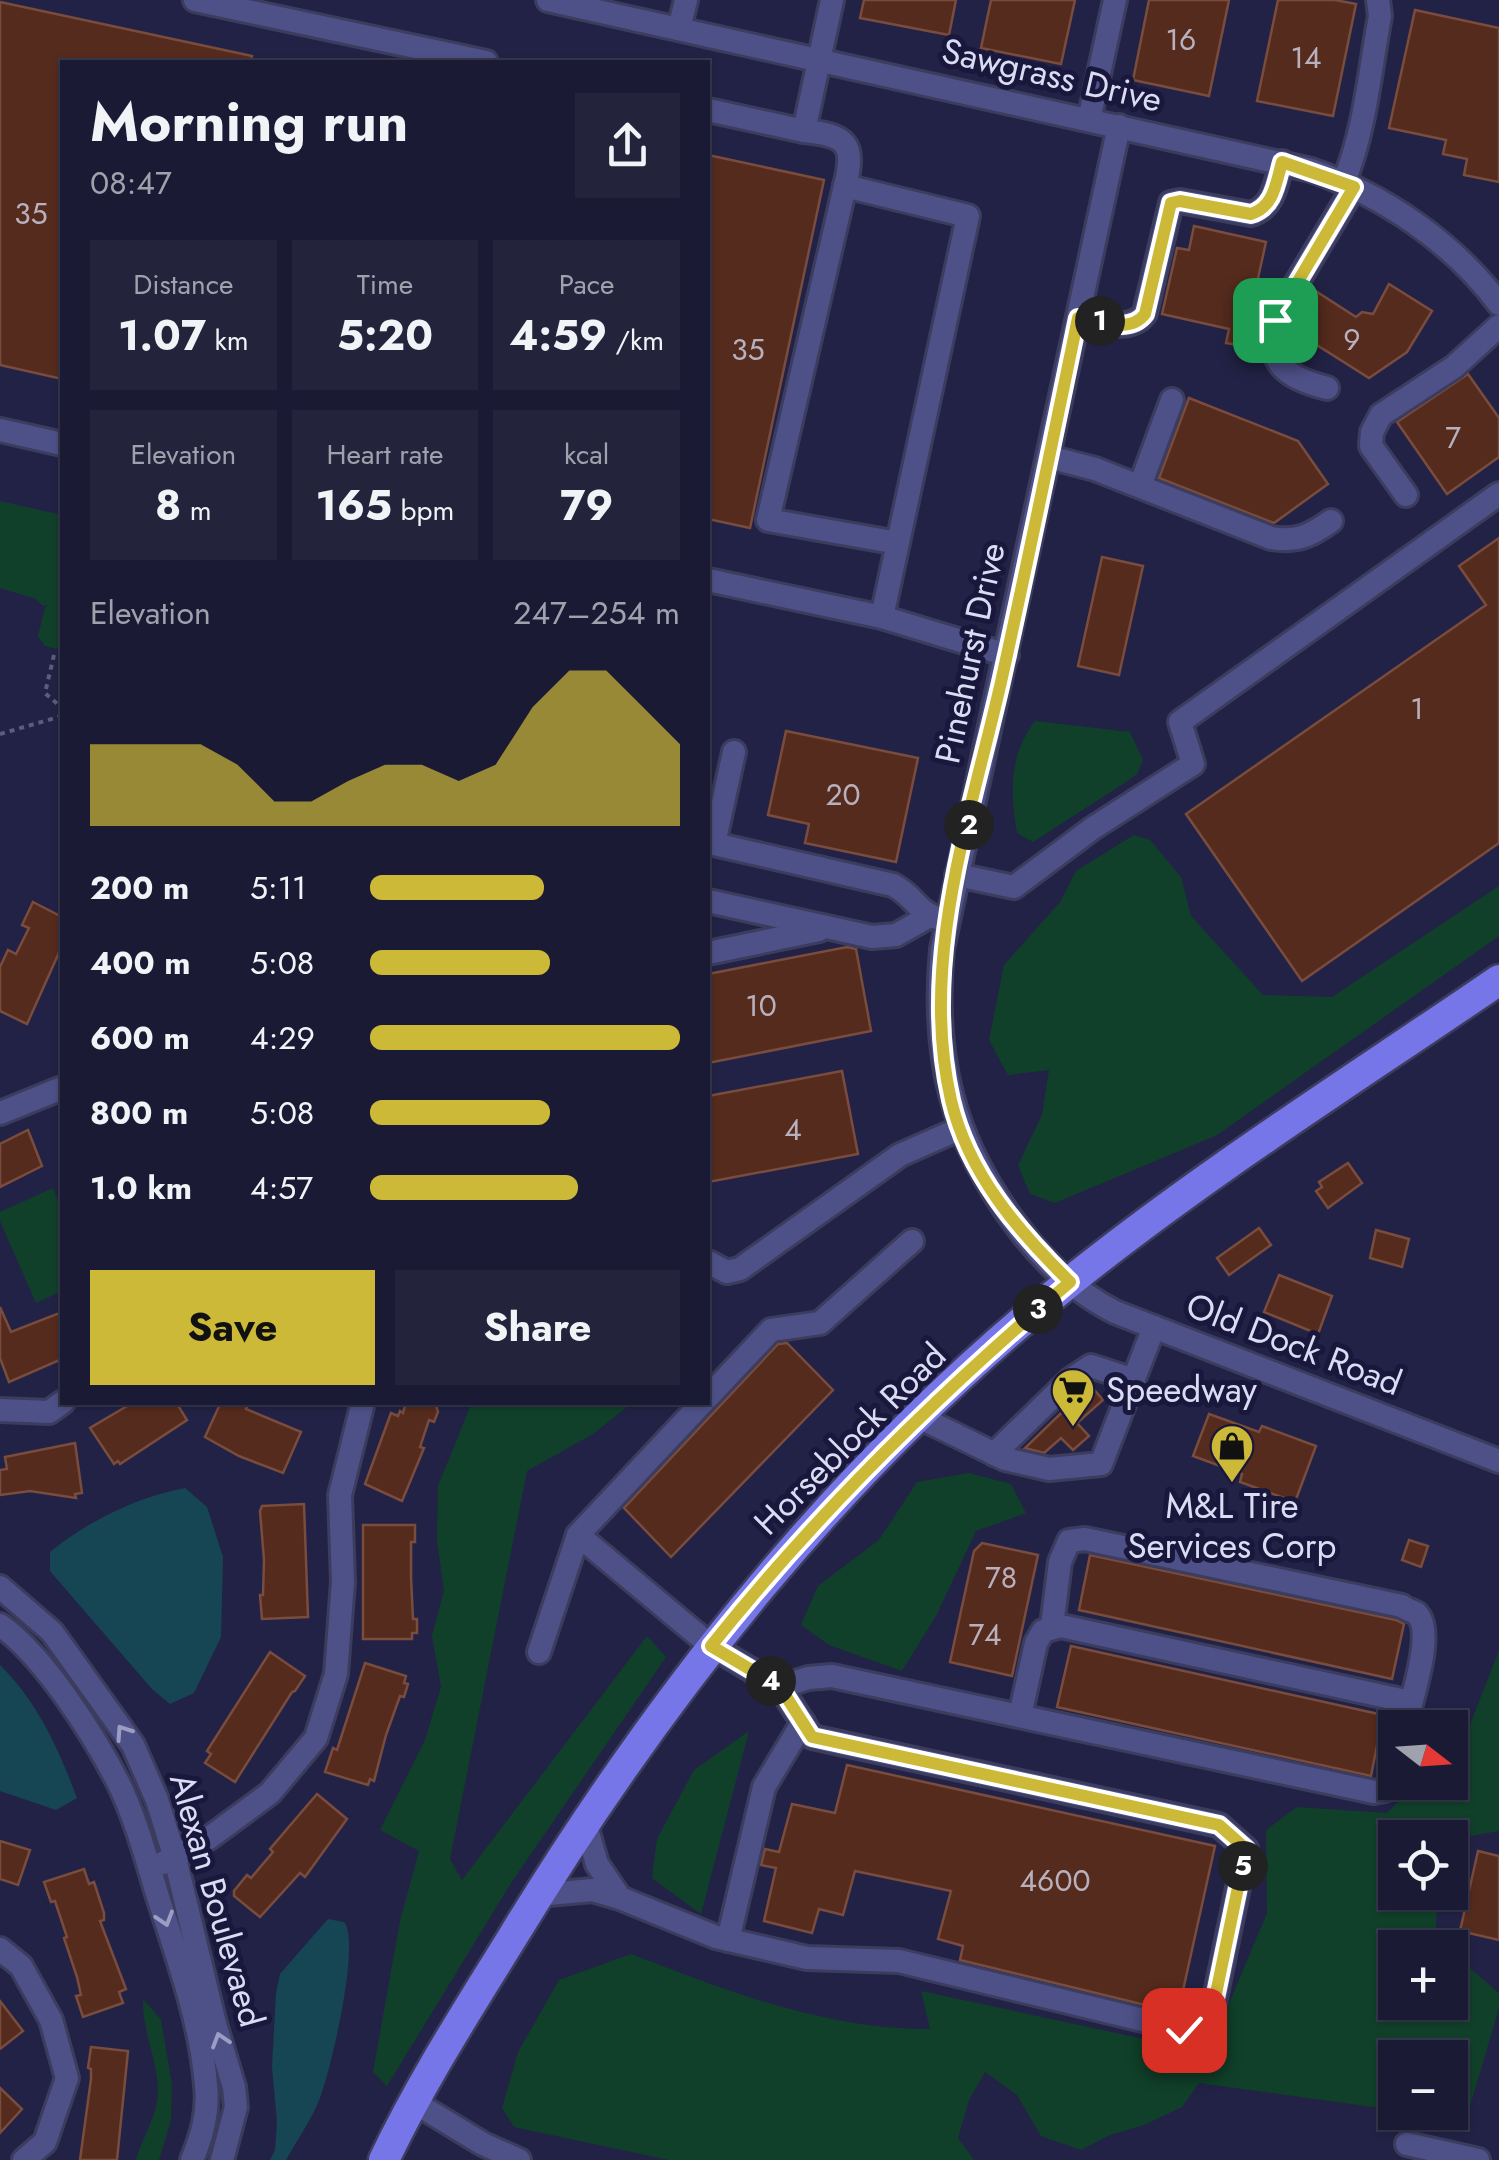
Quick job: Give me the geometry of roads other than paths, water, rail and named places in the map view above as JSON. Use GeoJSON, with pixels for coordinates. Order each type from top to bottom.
{"type":"FeatureCollection","features":[{"type":"Feature","properties":{"kind":"main road","name":"Horseblock Road"},"geometry":{"type":"LineString","coordinates":[[384,2160],[412,2102],[585,1822],[654,1720],[799,1541],[919,1417],[1070,1282],[1179,1199],[1499,980]]}},
{"type":"Feature","properties":{"kind":"main road","name":"Horseblock Road"},"geometry":{"type":"LineString","coordinates":[[364,2160],[412,2102]]}},
{"type":"Feature","properties":{"kind":"street"},"geometry":{"type":"LineString","coordinates":[[195,0],[242,5],[477,60]]}},
{"type":"Feature","properties":{"kind":"street","name":"Sawgrass Drive"},"geometry":{"type":"LineString","coordinates":[[548,0],[1282,162],[1349,184],[1410,220],[1440,242],[1499,304]]}},
{"type":"Feature","properties":{"kind":"street"},"geometry":{"type":"LineString","coordinates":[[679,29],[686,0]]}},
{"type":"Feature","properties":{"kind":"street"},"geometry":{"type":"LineString","coordinates":[[804,131],[832,0]]}},
{"type":"Feature","properties":{"kind":"street"},"geometry":{"type":"LineString","coordinates":[[1090,120],[1115,0]]}},
{"type":"Feature","properties":{"kind":"street"},"geometry":{"type":"LineString","coordinates":[[1327,388],[1304,382],[1284,370],[1275,357],[1271,338],[1284,302],[1349,184],[1380,16],[1378,0]]}},
{"type":"Feature","properties":{"kind":"street"},"geometry":{"type":"LineString","coordinates":[[710,110],[834,134],[848,145],[851,164],[768,520],[898,544]]}},
{"type":"Feature","properties":{"kind":"street","name":"Pinehurst Drive"},"geometry":{"type":"LineString","coordinates":[[1070,1282],[1003,1208],[959,1129],[946,1072],[939,1008],[938,919],[957,875],[1119,126]]}},
{"type":"Feature","properties":{"kind":"street"},"geometry":{"type":"LineString","coordinates":[[1078,318],[1128,326],[1139,321],[1145,314],[1171,203],[1180,201],[1251,214],[1262,211],[1271,198],[1282,162]]}},
{"type":"Feature","properties":{"kind":"street"},"geometry":{"type":"LineString","coordinates":[[845,186],[968,216],[882,617]]}},
{"type":"Feature","properties":{"kind":"street"},"geometry":{"type":"LineString","coordinates":[[1406,495],[1371,446],[1372,432],[1381,415],[1454,367],[1499,326]]}},
{"type":"Feature","properties":{"kind":"street"},"geometry":{"type":"LineString","coordinates":[[1140,486],[1172,400]]}},
{"type":"Feature","properties":{"kind":"street"},"geometry":{"type":"LineString","coordinates":[[0,430],[60,444]]}},
{"type":"Feature","properties":{"kind":"street"},"geometry":{"type":"LineString","coordinates":[[1049,457],[1140,486],[1271,538],[1292,542],[1331,521]]}},
{"type":"Feature","properties":{"kind":"street"},"geometry":{"type":"LineString","coordinates":[[957,875],[1014,887],[1093,828],[1194,764],[1180,722],[1499,494]]}},
{"type":"Feature","properties":{"kind":"street"},"geometry":{"type":"LineString","coordinates":[[710,580],[882,617],[1007,655]]}},
{"type":"Feature","properties":{"kind":"street"},"geometry":{"type":"LineString","coordinates":[[710,901],[884,938],[938,919],[893,886],[714,844],[734,752]]}},
{"type":"Feature","properties":{"kind":"street"},"geometry":{"type":"LineString","coordinates":[[710,953],[828,928]]}},
{"type":"Feature","properties":{"kind":"street"},"geometry":{"type":"LineString","coordinates":[[0,1113],[60,1088]]}},
{"type":"Feature","properties":{"kind":"street"},"geometry":{"type":"LineString","coordinates":[[710,1263],[727,1272],[740,1268],[900,1155],[959,1129]]}},
{"type":"Feature","properties":{"kind":"street"},"geometry":{"type":"LineString","coordinates":[[710,1395],[771,1330],[820,1323],[912,1241]]}},
{"type":"Feature","properties":{"kind":"street","name":"Old Dock Road"},"geometry":{"type":"LineString","coordinates":[[1070,1282],[1106,1307],[1499,1461]]}},
{"type":"Feature","properties":{"kind":"street"},"geometry":{"type":"LineString","coordinates":[[919,1417],[994,1454],[1050,1469],[1101,1464],[1154,1327]]}},
{"type":"Feature","properties":{"kind":"street"},"geometry":{"type":"LineString","coordinates":[[994,1454],[1070,1380],[1091,1366],[1134,1380]]}},
{"type":"Feature","properties":{"kind":"street"},"geometry":{"type":"LineString","coordinates":[[0,1410],[49,1412],[60,1404]]}},
{"type":"Feature","properties":{"kind":"street"},"geometry":{"type":"LineString","coordinates":[[150,1869],[210,1838],[270,1793],[316,1738],[336,1674],[343,1582],[340,1495],[355,1405]]}},
{"type":"Feature","properties":{"kind":"street"},"geometry":{"type":"LineString","coordinates":[[539,1652],[578,1535],[700,1405]]}},
{"type":"Feature","properties":{"kind":"street"},"geometry":{"type":"LineString","coordinates":[[538,1894],[592,1890],[728,1940],[806,1958],[899,1961],[1184,2030],[1213,2008],[1246,1849],[1219,1825],[812,1737],[780,1687],[711,1646],[578,1535]]}},
{"type":"Feature","properties":{"kind":"street"},"geometry":{"type":"LineString","coordinates":[[1052,1626],[1060,1562],[1069,1540],[1084,1539],[1402,1606],[1416,1613],[1424,1624],[1412,1710]]}},
{"type":"Feature","properties":{"kind":"street","name":"Alexan Boulevaed"},"geometry":{"type":"LineString","coordinates":[[0,1587],[52,1632],[132,1745],[157,1800],[234,2087],[236,2108],[222,2160]]}},
{"type":"Feature","properties":{"kind":"street","name":"Alexan Boulevaed"},"geometry":{"type":"LineString","coordinates":[[0,1624],[63,1693],[110,1769],[150,1869],[198,2038],[206,2085],[204,2127],[192,2160]]}},
{"type":"Feature","properties":{"kind":"street"},"geometry":{"type":"LineString","coordinates":[[1020,1716],[1036,1642],[1042,1631],[1052,1626],[1401,1700],[1407,1710]]}},
{"type":"Feature","properties":{"kind":"street"},"geometry":{"type":"LineString","coordinates":[[780,1687],[808,1678],[832,1676],[1378,1791]]}},
{"type":"Feature","properties":{"kind":"street"},"geometry":{"type":"LineString","coordinates":[[728,1940],[764,1787],[803,1722]]}},
{"type":"Feature","properties":{"kind":"street"},"geometry":{"type":"LineString","coordinates":[[585,1822],[597,1864],[620,1898]]}},
{"type":"Feature","properties":{"kind":"street"},"geometry":{"type":"LineString","coordinates":[[0,1949],[21,1966],[51,2020],[67,2078],[45,2142],[24,2160]]}},
{"type":"Feature","properties":{"kind":"street"},"geometry":{"type":"LineString","coordinates":[[412,2102],[519,2160]]}},
{"type":"Feature","properties":{"kind":"street"},"geometry":{"type":"LineString","coordinates":[[204,2127],[230,2135]]}},
{"type":"Feature","properties":{"kind":"street"},"geometry":{"type":"LineString","coordinates":[[1407,2144],[1478,2160]]}},
{"type":"Feature","properties":{"kind":"water"},"geometry":{"type":"Polygon","coordinates":[[[185,1488],[207,1507],[223,1557],[221,1637],[194,1693],[170,1704],[152,1689],[50,1571],[50,1552],[114,1512],[149,1497],[185,1488]]]}},
{"type":"Feature","properties":{"kind":"water"},"geometry":{"type":"Polygon","coordinates":[[[0,1665],[46,1727],[77,1798],[56,1810],[0,1791],[0,1665]]]}},
{"type":"Feature","properties":{"kind":"water"},"geometry":{"type":"Polygon","coordinates":[[[328,1919],[344,1922],[349,1954],[331,2061],[317,2106],[286,2160],[270,2160],[275,2150],[277,2122],[272,2067],[280,1974],[328,1919]]]}},
{"type":"Feature","properties":{"kind":"place","name":"Speedway"},"geometry":{"type":"Point","coordinates":[1073,1428]}},
{"type":"Feature","properties":{"kind":"place","name":"M&L Tire Services Corp"},"geometry":{"type":"Point","coordinates":[1232,1484]}}]}
